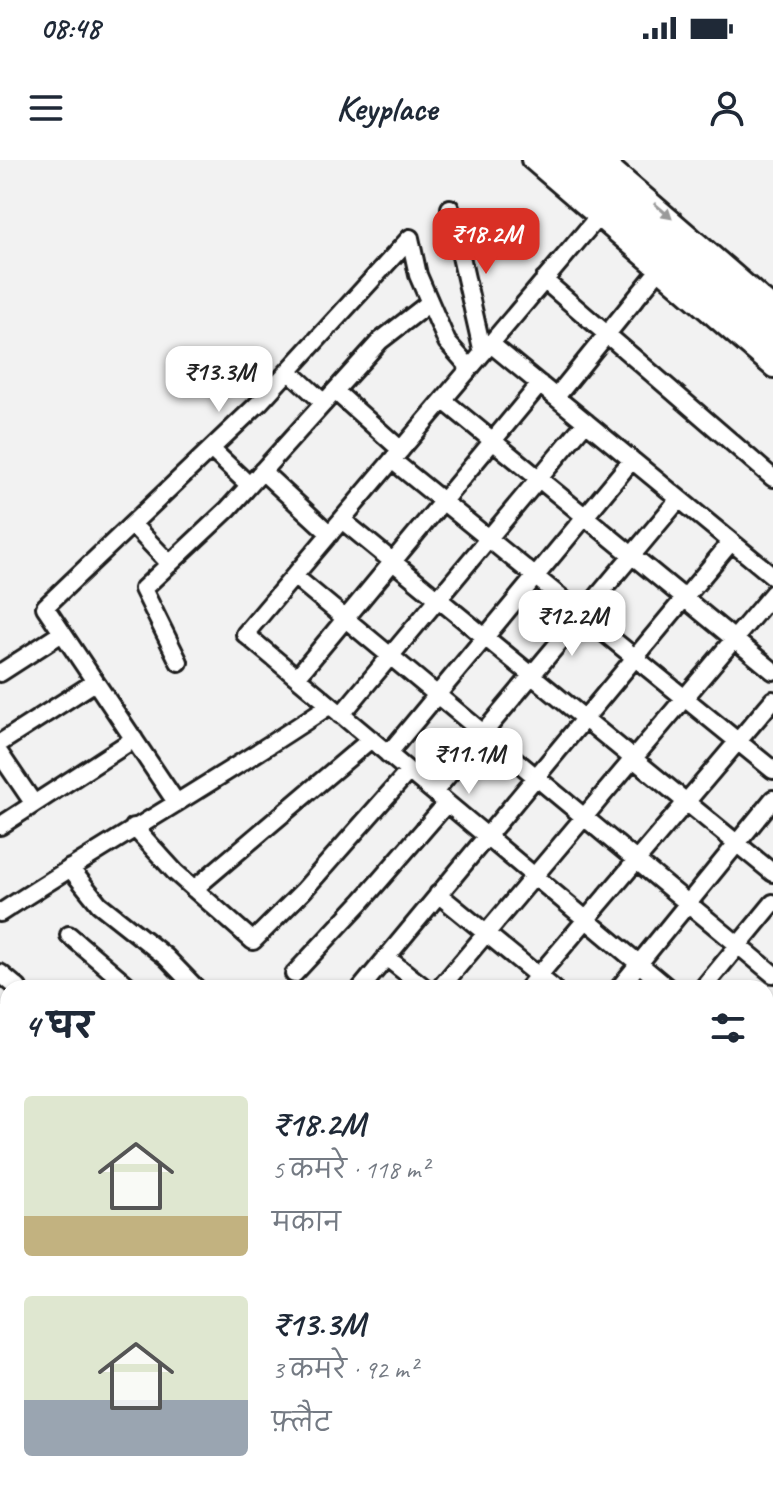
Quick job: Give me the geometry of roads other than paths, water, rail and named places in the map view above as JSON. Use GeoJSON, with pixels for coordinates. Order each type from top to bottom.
{"type":"FeatureCollection","features":[{"type":"Feature","properties":{"kind":"highway"},"geometry":{"type":"LineString","coordinates":[[551,160],[773,352]]}},
{"type":"Feature","properties":{"kind":"highway"},"geometry":{"type":"LineString","coordinates":[[578,160],[773,329]]}},
{"type":"Feature","properties":{"kind":"street"},"geometry":{"type":"LineString","coordinates":[[530,160],[773,369]]}},
{"type":"Feature","properties":{"kind":"street"},"geometry":{"type":"LineString","coordinates":[[604,160],[773,306]]}},
{"type":"Feature","properties":{"kind":"street"},"geometry":{"type":"LineString","coordinates":[[450,208],[487,348],[540,384],[773,576]]}},
{"type":"Feature","properties":{"kind":"street"},"geometry":{"type":"LineString","coordinates":[[597,218],[245,634],[658,980]]}},
{"type":"Feature","properties":{"kind":"street"},"geometry":{"type":"LineString","coordinates":[[176,802],[45,607],[289,371],[410,238],[418,275],[447,342],[470,368]]}},
{"type":"Feature","properties":{"kind":"street"},"geometry":{"type":"LineString","coordinates":[[556,397],[658,271]]}},
{"type":"Feature","properties":{"kind":"street"},"geometry":{"type":"LineString","coordinates":[[544,280],[773,478]]}},
{"type":"Feature","properties":{"kind":"street"},"geometry":{"type":"LineString","coordinates":[[179,662],[143,589],[249,485],[380,341],[429,303]]}},
{"type":"Feature","properties":{"kind":"street"},"geometry":{"type":"LineString","coordinates":[[289,371],[329,397],[397,455],[443,501],[773,770]]}},
{"type":"Feature","properties":{"kind":"street"},"geometry":{"type":"LineString","coordinates":[[297,677],[540,384]]}},
{"type":"Feature","properties":{"kind":"street"},"geometry":{"type":"LineString","coordinates":[[443,400],[773,671]]}},
{"type":"Feature","properties":{"kind":"street"},"geometry":{"type":"LineString","coordinates":[[0,913],[134,827],[336,710],[390,656],[586,422]]}},
{"type":"Feature","properties":{"kind":"street"},"geometry":{"type":"LineString","coordinates":[[211,449],[249,485]]}},
{"type":"Feature","properties":{"kind":"street"},"geometry":{"type":"LineString","coordinates":[[388,754],[632,460]]}},
{"type":"Feature","properties":{"kind":"street"},"geometry":{"type":"LineString","coordinates":[[262,471],[330,534]]}},
{"type":"Feature","properties":{"kind":"street"},"geometry":{"type":"LineString","coordinates":[[294,974],[353,912],[440,798],[483,733],[679,499]]}},
{"type":"Feature","properties":{"kind":"street"},"geometry":{"type":"LineString","coordinates":[[342,520],[773,873]]}},
{"type":"Feature","properties":{"kind":"street"},"geometry":{"type":"LineString","coordinates":[[132,524],[170,564]]}},
{"type":"Feature","properties":{"kind":"street"},"geometry":{"type":"LineString","coordinates":[[367,980],[731,542]]}},
{"type":"Feature","properties":{"kind":"street"},"geometry":{"type":"LineString","coordinates":[[294,576],[773,974]]}},
{"type":"Feature","properties":{"kind":"street"},"geometry":{"type":"LineString","coordinates":[[447,980],[773,593]]}},
{"type":"Feature","properties":{"kind":"street"},"geometry":{"type":"LineString","coordinates":[[0,673],[62,633]]}},
{"type":"Feature","properties":{"kind":"street"},"geometry":{"type":"LineString","coordinates":[[0,743],[95,682]]}},
{"type":"Feature","properties":{"kind":"street"},"geometry":{"type":"LineString","coordinates":[[535,980],[773,700]]}},
{"type":"Feature","properties":{"kind":"street"},"geometry":{"type":"LineString","coordinates":[[0,826],[134,739]]}},
{"type":"Feature","properties":{"kind":"street"},"geometry":{"type":"LineString","coordinates":[[194,889],[371,739]]}},
{"type":"Feature","properties":{"kind":"street"},"geometry":{"type":"LineString","coordinates":[[0,754],[34,804]]}},
{"type":"Feature","properties":{"kind":"street"},"geometry":{"type":"LineString","coordinates":[[134,827],[175,872],[253,941],[303,891],[409,771]]}},
{"type":"Feature","properties":{"kind":"street"},"geometry":{"type":"LineString","coordinates":[[626,980],[773,799]]}},
{"type":"Feature","properties":{"kind":"street"},"geometry":{"type":"LineString","coordinates":[[70,868],[99,904],[166,957],[188,980]]}},
{"type":"Feature","properties":{"kind":"street"},"geometry":{"type":"LineString","coordinates":[[438,894],[486,933],[531,980]]}},
{"type":"Feature","properties":{"kind":"street"},"geometry":{"type":"LineString","coordinates":[[710,980],[773,903]]}},
{"type":"Feature","properties":{"kind":"street"},"geometry":{"type":"LineString","coordinates":[[69,935],[122,980]]}},
{"type":"Feature","properties":{"kind":"street"},"geometry":{"type":"LineString","coordinates":[[386,957],[415,980]]}}]}
